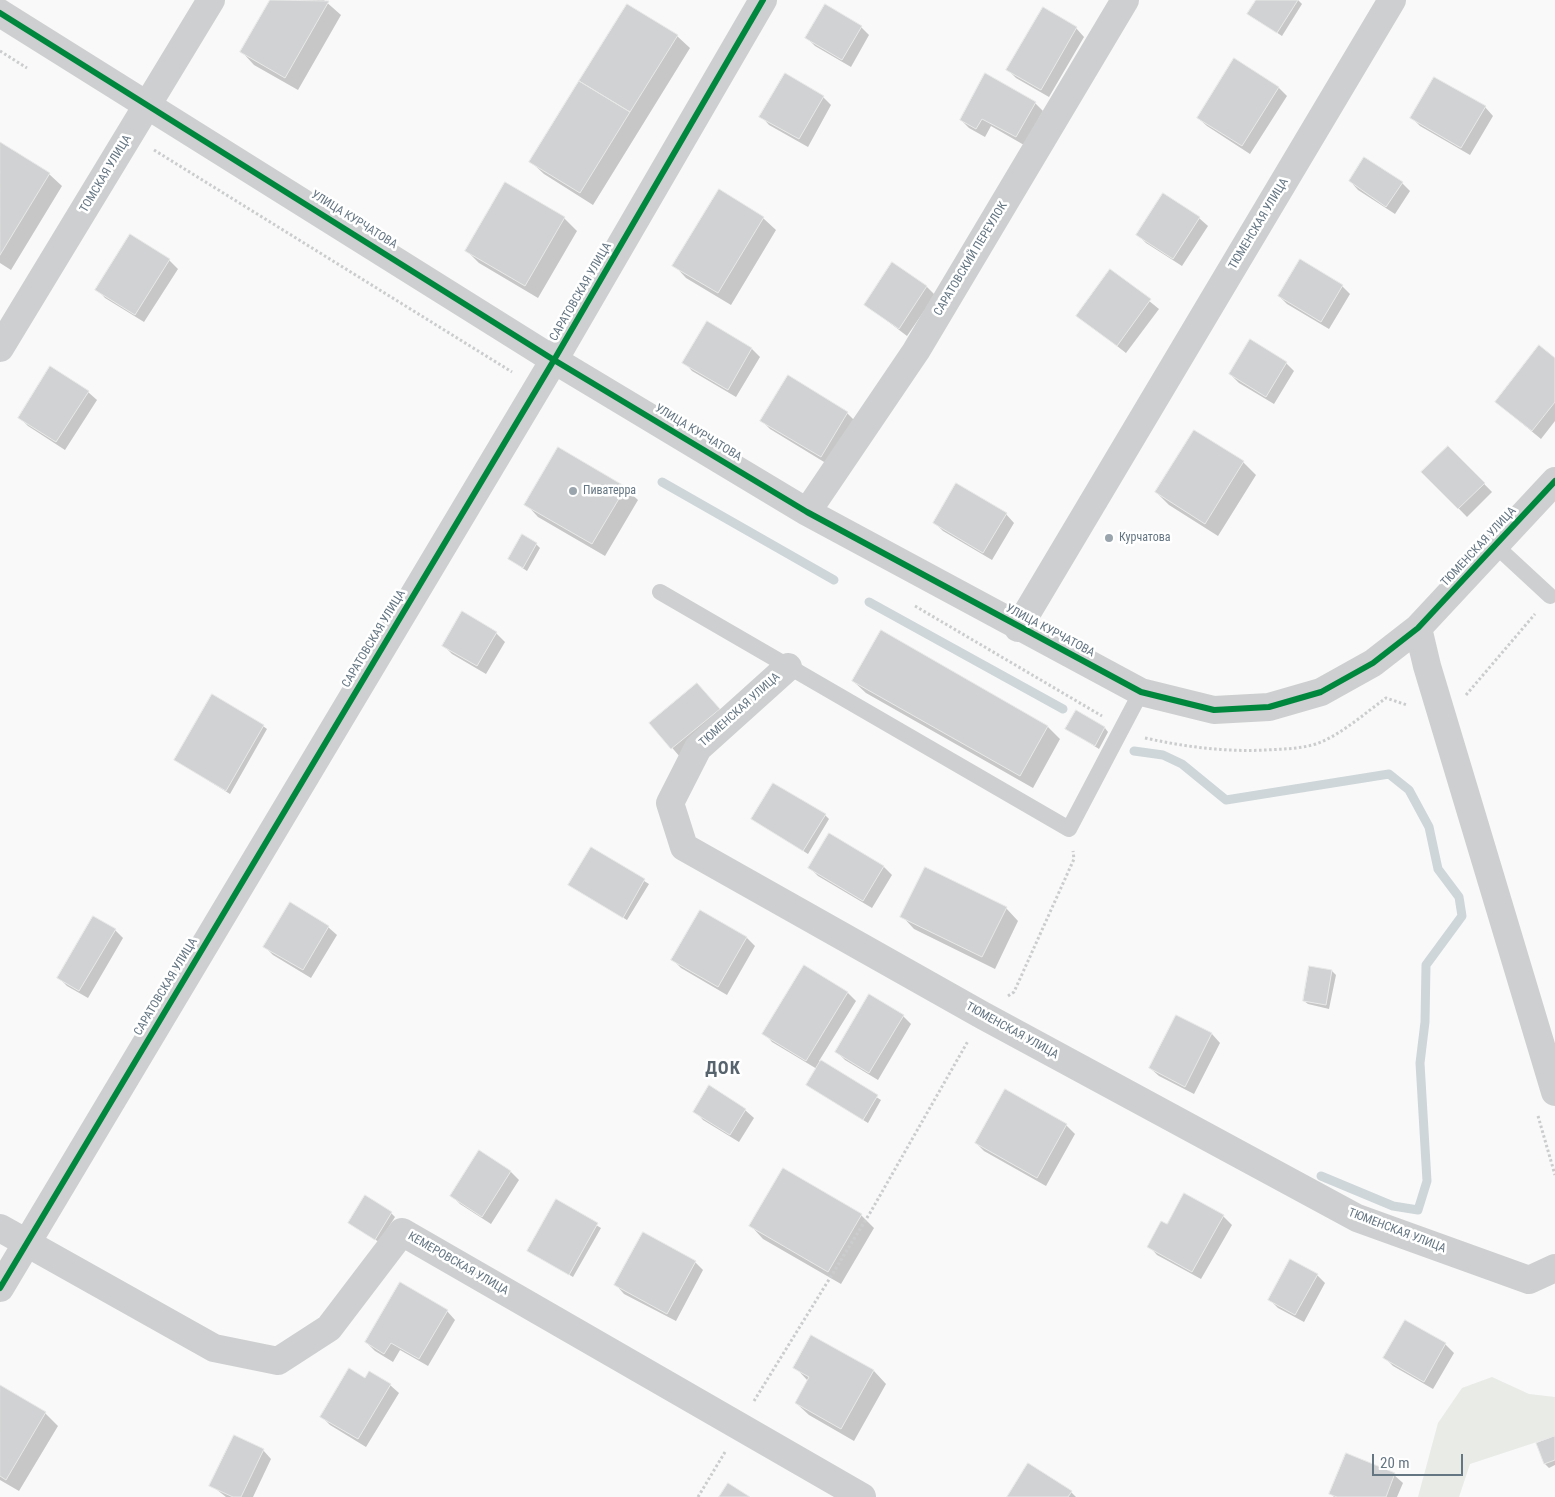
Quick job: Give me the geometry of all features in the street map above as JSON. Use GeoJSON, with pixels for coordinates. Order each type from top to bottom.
{"type":"FeatureCollection","features":[{"type":"Feature","properties":{"kind":"street","name":"ТОМСКАЯ УЛИЦА"},"geometry":{"type":"LineString","coordinates":[[0,348],[211,0]]}},
{"type":"Feature","properties":{"kind":"street","name":"САРАТОВСКАЯ УЛИЦА"},"geometry":{"type":"LineString","coordinates":[[0,1288],[25,1243],[554,360],[764,0]]}},
{"type":"Feature","properties":{"kind":"street","name":"САРАТОВСКИЙ ПЕРЕУЛОК"},"geometry":{"type":"LineString","coordinates":[[807,512],[916,351],[1125,0]]}},
{"type":"Feature","properties":{"kind":"street","name":"ТЮМЕНСКАЯ УЛИЦА"},"geometry":{"type":"LineString","coordinates":[[1018,628],[1392,0]]}},
{"type":"Feature","properties":{"kind":"street","name":"УЛИЦА КУРЧАТОВА"},"geometry":{"type":"LineString","coordinates":[[0,12],[554,360],[807,512],[1018,628],[1141,692],[1214,710],[1269,707],[1321,692],[1373,663],[1418,628]]}},
{"type":"Feature","properties":{"kind":"street","name":"ТЮМЕНСКАЯ УЛИЦА"},"geometry":{"type":"LineString","coordinates":[[1418,628],[1555,481]]}},
{"type":"Feature","properties":{"kind":"street"},"geometry":{"type":"LineString","coordinates":[[1418,628],[1426,666],[1442,713],[1555,1092]]}},
{"type":"Feature","properties":{"kind":"street","name":"ТЮМЕНСКАЯ УЛИЦА"},"geometry":{"type":"LineString","coordinates":[[788,667],[698,748],[670,803],[684,848],[982,1015],[1357,1218],[1530,1280],[1555,1268]]}},
{"type":"Feature","properties":{"kind":"street","name":"КЕМЕРОВСКАЯ УЛИЦА"},"geometry":{"type":"LineString","coordinates":[[0,1228],[214,1348],[278,1361],[329,1328],[402,1232],[862,1497]]}},
{"type":"Feature","properties":{"kind":"lane"},"geometry":{"type":"LineString","coordinates":[[1496,546],[1550,596]]}},
{"type":"Feature","properties":{"kind":"lane"},"geometry":{"type":"LineString","coordinates":[[660,592],[1069,829],[1141,692]]}},
{"type":"Feature","properties":{"kind":"path"},"geometry":{"type":"LineString","coordinates":[[1442,713],[1466,695],[1550,596]]}},
{"type":"Feature","properties":{"kind":"path"},"geometry":{"type":"LineString","coordinates":[[698,1497],[715,1472],[739,1426],[870,1213],[982,1015],[1014,992],[1074,859],[1069,829]]}},
{"type":"Feature","properties":{"kind":"shaded area"},"geometry":{"type":"Polygon","coordinates":[[[1492,1377],[1529,1394],[1555,1397],[1555,1436],[1470,1464],[1459,1497],[1418,1497],[1438,1423],[1462,1388],[1492,1377]]]}},
{"type":"Feature","properties":{"kind":"building"},"geometry":{"type":"Polygon","coordinates":[[[270,0],[329,1],[285,78],[240,52],[270,0]]]}},
{"type":"Feature","properties":{"kind":"building"},"geometry":{"type":"Polygon","coordinates":[[[1256,0],[1298,0],[1277,33],[1247,14],[1256,0]]]}},
{"type":"Feature","properties":{"kind":"building"},"geometry":{"type":"Polygon","coordinates":[[[627,4],[678,35],[630,112],[579,81],[627,4]]]}},
{"type":"Feature","properties":{"kind":"building"},"geometry":{"type":"Polygon","coordinates":[[[825,4],[862,26],[842,60],[805,38],[825,4]]]}},
{"type":"Feature","properties":{"kind":"building"},"geometry":{"type":"Polygon","coordinates":[[[1043,7],[1077,27],[1041,90],[1006,70],[1043,7]]]}},
{"type":"Feature","properties":{"kind":"building"},"geometry":{"type":"Polygon","coordinates":[[[1234,58],[1279,87],[1242,146],[1197,118],[1234,58]]]}},
{"type":"Feature","properties":{"kind":"building"},"geometry":{"type":"Polygon","coordinates":[[[785,73],[824,96],[799,139],[759,117],[785,73]]]}},
{"type":"Feature","properties":{"kind":"building"},"geometry":{"type":"Polygon","coordinates":[[[985,73],[1036,102],[1016,137],[982,119],[976,129],[960,120],[985,73]]]}},
{"type":"Feature","properties":{"kind":"building"},"geometry":{"type":"Polygon","coordinates":[[[1434,77],[1486,106],[1461,148],[1410,118],[1434,77]]]}},
{"type":"Feature","properties":{"kind":"building"},"geometry":{"type":"Polygon","coordinates":[[[579,81],[630,112],[580,193],[529,162],[579,81]]]}},
{"type":"Feature","properties":{"kind":"building"},"geometry":{"type":"Polygon","coordinates":[[[0,142],[50,173],[0,255],[0,142]]]}},
{"type":"Feature","properties":{"kind":"building"},"geometry":{"type":"Polygon","coordinates":[[[1364,157],[1403,182],[1386,207],[1349,181],[1364,157]]]}},
{"type":"Feature","properties":{"kind":"building"},"geometry":{"type":"Polygon","coordinates":[[[505,182],[565,217],[525,286],[465,251],[505,182]]]}},
{"type":"Feature","properties":{"kind":"building"},"geometry":{"type":"Polygon","coordinates":[[[719,189],[764,217],[718,293],[672,266],[719,189]]]}},
{"type":"Feature","properties":{"kind":"building"},"geometry":{"type":"Polygon","coordinates":[[[1163,193],[1200,217],[1173,259],[1136,235],[1163,193]]]}},
{"type":"Feature","properties":{"kind":"building"},"geometry":{"type":"Polygon","coordinates":[[[130,234],[170,259],[135,315],[95,290],[130,234]]]}},
{"type":"Feature","properties":{"kind":"building"},"geometry":{"type":"Polygon","coordinates":[[[1300,259],[1343,285],[1321,322],[1278,296],[1300,259]]]}},
{"type":"Feature","properties":{"kind":"building"},"geometry":{"type":"Polygon","coordinates":[[[892,262],[927,286],[899,329],[864,305],[892,262]]]}},
{"type":"Feature","properties":{"kind":"building"},"geometry":{"type":"Polygon","coordinates":[[[1110,269],[1151,299],[1117,346],[1076,316],[1110,269]]]}},
{"type":"Feature","properties":{"kind":"building"},"geometry":{"type":"Polygon","coordinates":[[[707,321],[752,348],[728,390],[682,363],[707,321]]]}},
{"type":"Feature","properties":{"kind":"building"},"geometry":{"type":"Polygon","coordinates":[[[1250,339],[1287,362],[1266,397],[1229,374],[1250,339]]]}},
{"type":"Feature","properties":{"kind":"building"},"geometry":{"type":"Polygon","coordinates":[[[1539,345],[1555,358],[1555,402],[1532,431],[1495,402],[1539,345]]]}},
{"type":"Feature","properties":{"kind":"building"},"geometry":{"type":"Polygon","coordinates":[[[50,366],[89,391],[56,442],[18,418],[50,366]]]}},
{"type":"Feature","properties":{"kind":"building"},"geometry":{"type":"Polygon","coordinates":[[[788,375],[848,412],[821,457],[760,421],[788,375]]]}},
{"type":"Feature","properties":{"kind":"building"},"geometry":{"type":"Polygon","coordinates":[[[1194,430],[1244,461],[1205,524],[1155,492],[1194,430]]]}},
{"type":"Feature","properties":{"kind":"building"},"geometry":{"type":"Polygon","coordinates":[[[1448,446],[1485,483],[1458,509],[1421,472],[1448,446]]]}},
{"type":"Feature","properties":{"kind":"building"},"geometry":{"type":"Polygon","coordinates":[[[558,447],[626,487],[592,544],[524,505],[558,447]]]}},
{"type":"Feature","properties":{"kind":"building"},"geometry":{"type":"Polygon","coordinates":[[[956,483],[1007,513],[983,553],[933,523],[956,483]]]}},
{"type":"Feature","properties":{"kind":"building"},"geometry":{"type":"Polygon","coordinates":[[[522,534],[537,543],[523,568],[508,559],[522,534]]]}},
{"type":"Feature","properties":{"kind":"building"},"geometry":{"type":"Polygon","coordinates":[[[462,611],[497,632],[477,666],[442,646],[462,611]]]}},
{"type":"Feature","properties":{"kind":"building"},"geometry":{"type":"Polygon","coordinates":[[[881,630],[1048,726],[1020,776],[852,681],[881,630]]]}},
{"type":"Feature","properties":{"kind":"building"},"geometry":{"type":"Polygon","coordinates":[[[697,683],[720,709],[671,749],[649,723],[697,683]]]}},
{"type":"Feature","properties":{"kind":"building"},"geometry":{"type":"Polygon","coordinates":[[[212,694],[264,725],[226,791],[174,760],[212,694]]]}},
{"type":"Feature","properties":{"kind":"building"},"geometry":{"type":"Polygon","coordinates":[[[1076,710],[1105,727],[1095,746],[1065,729],[1076,710]]]}},
{"type":"Feature","properties":{"kind":"building"},"geometry":{"type":"Polygon","coordinates":[[[773,783],[826,814],[803,851],[751,819],[773,783]]]}},
{"type":"Feature","properties":{"kind":"building"},"geometry":{"type":"Polygon","coordinates":[[[829,833],[884,866],[863,901],[808,868],[829,833]]]}},
{"type":"Feature","properties":{"kind":"building"},"geometry":{"type":"Polygon","coordinates":[[[591,847],[645,879],[623,918],[568,885],[591,847]]]}},
{"type":"Feature","properties":{"kind":"building"},"geometry":{"type":"Polygon","coordinates":[[[925,867],[1007,907],[982,957],[900,917],[925,867]]]}},
{"type":"Feature","properties":{"kind":"building"},"geometry":{"type":"Polygon","coordinates":[[[290,902],[329,926],[303,970],[263,947],[290,902]]]}},
{"type":"Feature","properties":{"kind":"building"},"geometry":{"type":"Polygon","coordinates":[[[700,910],[747,937],[718,987],[671,960],[700,910]]]}},
{"type":"Feature","properties":{"kind":"building"},"geometry":{"type":"Polygon","coordinates":[[[93,916],[116,929],[79,991],[57,978],[93,916]]]}},
{"type":"Feature","properties":{"kind":"building"},"geometry":{"type":"Polygon","coordinates":[[[804,965],[848,992],[806,1061],[762,1034],[804,965]]]}},
{"type":"Feature","properties":{"kind":"building"},"geometry":{"type":"Polygon","coordinates":[[[1309,966],[1332,970],[1326,1005],[1303,1001],[1309,966]]]}},
{"type":"Feature","properties":{"kind":"building"},"geometry":{"type":"Polygon","coordinates":[[[869,994],[904,1015],[869,1073],[835,1052],[869,994]]]}},
{"type":"Feature","properties":{"kind":"building"},"geometry":{"type":"Polygon","coordinates":[[[1176,1015],[1212,1033],[1185,1087],[1149,1068],[1176,1015]]]}},
{"type":"Feature","properties":{"kind":"building"},"geometry":{"type":"Polygon","coordinates":[[[821,1060],[878,1095],[863,1120],[806,1085],[821,1060]]]}},
{"type":"Feature","properties":{"kind":"building"},"geometry":{"type":"Polygon","coordinates":[[[709,1085],[746,1109],[730,1135],[693,1112],[709,1085]]]}},
{"type":"Feature","properties":{"kind":"building"},"geometry":{"type":"Polygon","coordinates":[[[1005,1089],[1067,1124],[1037,1178],[975,1143],[1005,1089]]]}},
{"type":"Feature","properties":{"kind":"building"},"geometry":{"type":"Polygon","coordinates":[[[479,1150],[511,1171],[482,1217],[450,1196],[479,1150]]]}},
{"type":"Feature","properties":{"kind":"building"},"geometry":{"type":"Polygon","coordinates":[[[783,1168],[862,1214],[828,1272],[749,1226],[783,1168]]]}},
{"type":"Feature","properties":{"kind":"building"},"geometry":{"type":"Polygon","coordinates":[[[1184,1193],[1224,1215],[1192,1272],[1147,1247],[1161,1221],[1167,1224],[1184,1193]]]}},
{"type":"Feature","properties":{"kind":"building"},"geometry":{"type":"Polygon","coordinates":[[[365,1195],[392,1212],[375,1240],[348,1223],[365,1195]]]}},
{"type":"Feature","properties":{"kind":"building"},"geometry":{"type":"Polygon","coordinates":[[[556,1199],[598,1223],[569,1275],[527,1251],[556,1199]]]}},
{"type":"Feature","properties":{"kind":"building"},"geometry":{"type":"Polygon","coordinates":[[[643,1232],[696,1261],[667,1314],[614,1285],[643,1232]]]}},
{"type":"Feature","properties":{"kind":"building"},"geometry":{"type":"Polygon","coordinates":[[[1290,1259],[1318,1274],[1295,1315],[1268,1300],[1290,1259]]]}},
{"type":"Feature","properties":{"kind":"building"},"geometry":{"type":"Polygon","coordinates":[[[400,1282],[448,1310],[419,1359],[391,1343],[384,1354],[365,1342],[400,1282]]]}},
{"type":"Feature","properties":{"kind":"building"},"geometry":{"type":"Polygon","coordinates":[[[1405,1320],[1446,1343],[1424,1382],[1383,1358],[1405,1320]]]}},
{"type":"Feature","properties":{"kind":"building"},"geometry":{"type":"Polygon","coordinates":[[[811,1335],[874,1370],[841,1429],[795,1403],[809,1377],[793,1368],[811,1335]]]}},
{"type":"Feature","properties":{"kind":"building"},"geometry":{"type":"Polygon","coordinates":[[[349,1368],[365,1378],[369,1371],[391,1384],[358,1439],[320,1417],[349,1368]]]}},
{"type":"Feature","properties":{"kind":"building"},"geometry":{"type":"Polygon","coordinates":[[[0,1385],[46,1412],[6,1480],[0,1476],[0,1385]]]}},
{"type":"Feature","properties":{"kind":"building"},"geometry":{"type":"Polygon","coordinates":[[[234,1435],[264,1449],[241,1497],[233,1497],[209,1486],[234,1435]]]}},
{"type":"Feature","properties":{"kind":"building"},"geometry":{"type":"Polygon","coordinates":[[[1555,1436],[1555,1460],[1544,1464],[1536,1443],[1555,1436]]]}},
{"type":"Feature","properties":{"kind":"building"},"geometry":{"type":"Polygon","coordinates":[[[1346,1453],[1395,1473],[1386,1497],[1337,1497],[1329,1494],[1346,1453]]]}},
{"type":"Feature","properties":{"kind":"building"},"geometry":{"type":"Polygon","coordinates":[[[1028,1463],[1072,1491],[1068,1497],[1007,1497],[1028,1463]]]}},
{"type":"Feature","properties":{"kind":"building"},"geometry":{"type":"Polygon","coordinates":[[[728,1483],[750,1497],[719,1497],[728,1483]]]}},
{"type":"Feature","properties":{"kind":"waterway"},"geometry":{"type":"LineString","coordinates":[[662,482],[834,580]]}},
{"type":"Feature","properties":{"kind":"waterway"},"geometry":{"type":"LineString","coordinates":[[869,602],[1063,709]]}},
{"type":"Feature","properties":{"kind":"waterway"},"geometry":{"type":"LineString","coordinates":[[1134,751],[1163,755],[1182,764],[1226,800],[1389,774],[1409,790],[1429,827],[1438,869],[1459,897],[1462,916],[1426,965],[1425,1022],[1420,1063],[1427,1181],[1418,1210],[1393,1206],[1321,1176]]}},
{"type":"Feature","properties":{"kind":"cycle path"},"geometry":{"type":"LineString","coordinates":[[0,1288],[554,360],[763,0]]}},
{"type":"Feature","properties":{"kind":"cycle path"},"geometry":{"type":"LineString","coordinates":[[0,13],[554,360],[807,512],[1141,692],[1214,710],[1269,707],[1321,692],[1373,663],[1418,628],[1555,481]]}},
{"type":"Feature","properties":{"kind":"place","name":"Пиватерра"},"geometry":{"type":"Point","coordinates":[573,491]}},
{"type":"Feature","properties":{"kind":"place","name":"Курчатова"},"geometry":{"type":"Point","coordinates":[1109,538]}},
{"type":"Feature","properties":{"kind":"district","name":"ДОК"},"geometry":{"type":"Point","coordinates":[723,1069]}}]}
